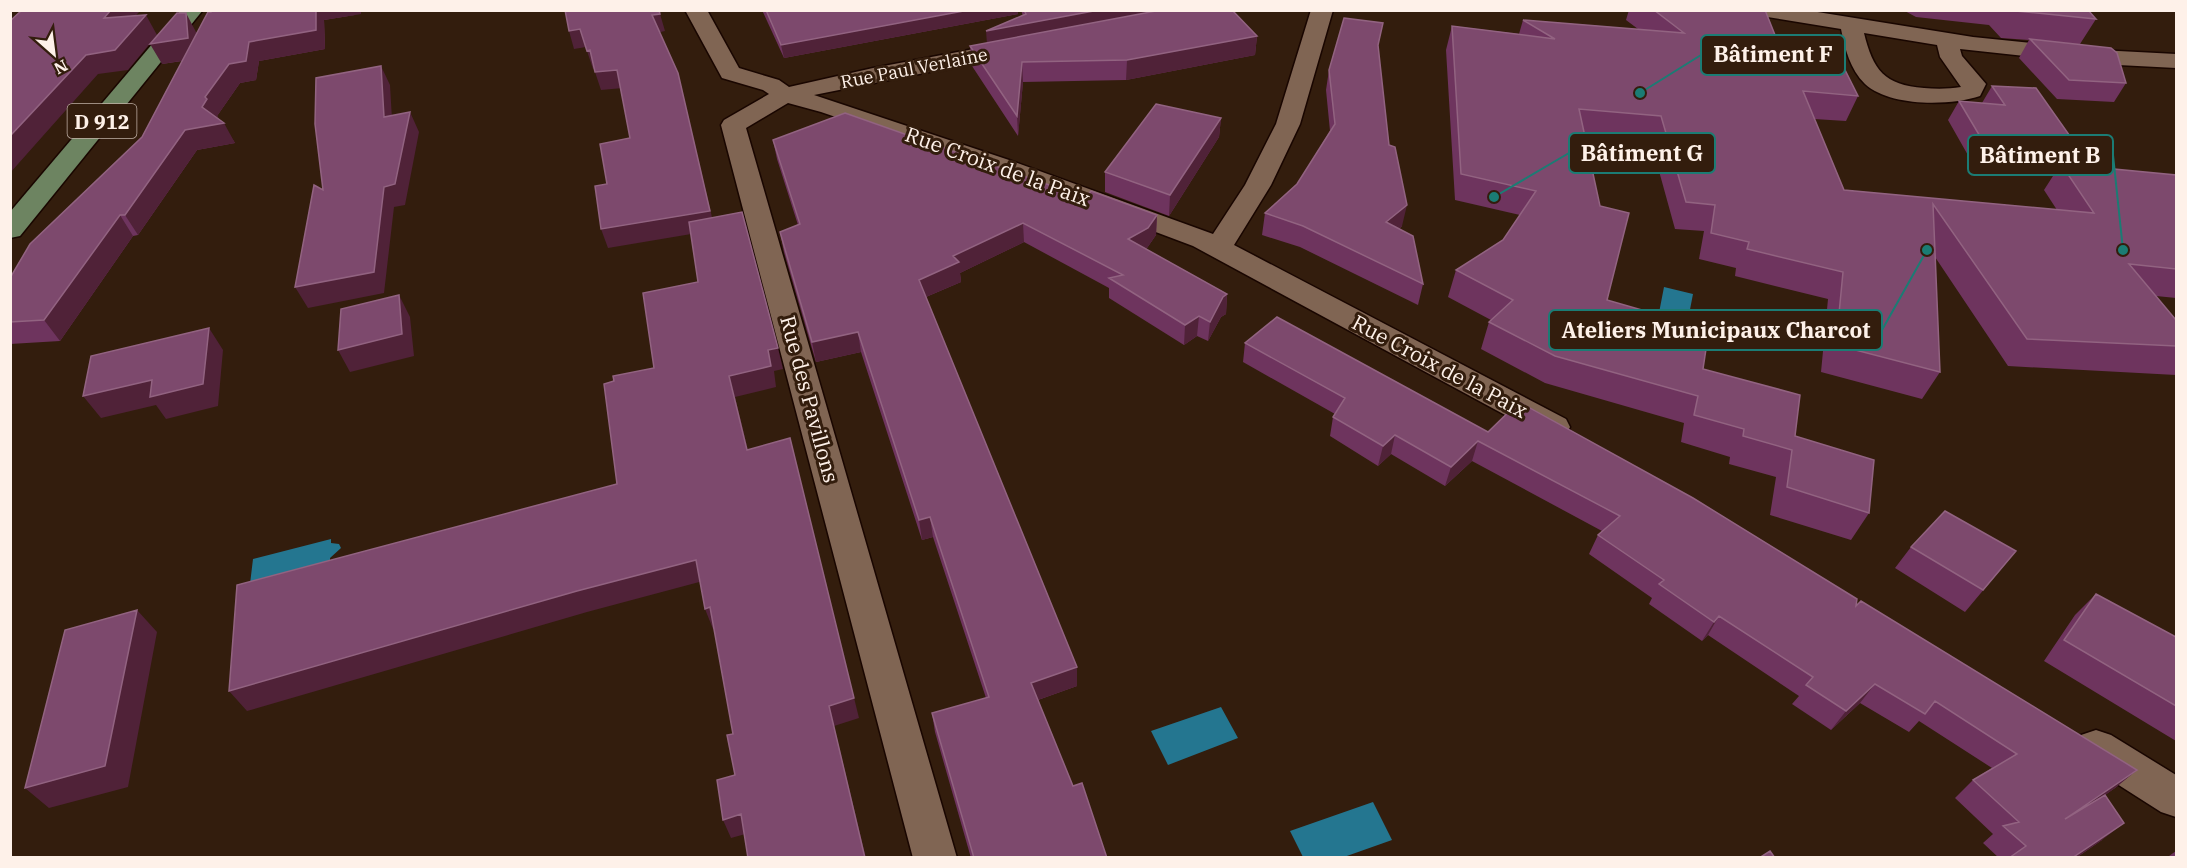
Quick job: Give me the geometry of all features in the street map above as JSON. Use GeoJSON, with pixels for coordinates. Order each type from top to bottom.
{"type":"FeatureCollection","features":[{"type":"Feature","properties":{"kind":"main road","name":"D 912"},"geometry":{"type":"LineString","coordinates":[[10,230],[193,10]]}},
{"type":"Feature","properties":{"kind":"street"},"geometry":{"type":"LineString","coordinates":[[696,10],[730,73],[771,85],[785,95]]}},
{"type":"Feature","properties":{"kind":"street"},"geometry":{"type":"LineString","coordinates":[[1218,248],[1258,185],[1288,124],[1322,10]]}},
{"type":"Feature","properties":{"kind":"street"},"geometry":{"type":"LineString","coordinates":[[1761,10],[1947,40],[2099,57],[2176,61]]}},
{"type":"Feature","properties":{"kind":"street"},"geometry":{"type":"LineString","coordinates":[[1851,25],[1855,44],[1863,63],[1878,85],[1891,92],[1908,95],[1960,96],[1972,91],[1974,84],[1951,57],[1947,40]]}},
{"type":"Feature","properties":{"kind":"street","name":"Rue Paul Verlaine"},"geometry":{"type":"LineString","coordinates":[[785,95],[873,75],[1035,45]]}},
{"type":"Feature","properties":{"kind":"street","name":"Rue Croix de la Paix"},"geometry":{"type":"LineString","coordinates":[[785,95],[830,107],[1000,165],[1203,240],[1584,443]]}},
{"type":"Feature","properties":{"kind":"street","name":"Rue des Pavillons"},"geometry":{"type":"LineString","coordinates":[[785,95],[733,125],[935,858]]}},
{"type":"Feature","properties":{"kind":"street"},"geometry":{"type":"LineString","coordinates":[[2073,734],[2176,798]]}},
{"type":"Feature","properties":{"kind":"water"},"geometry":{"type":"Polygon","coordinates":[[[1664,287],[1693,294],[1687,325],[1658,318],[1664,287]]]}},
{"type":"Feature","properties":{"kind":"water"},"geometry":{"type":"Polygon","coordinates":[[[331,539],[331,543],[339,544],[341,548],[330,558],[330,563],[250,584],[253,559],[331,539]]]}},
{"type":"Feature","properties":{"kind":"water"},"geometry":{"type":"Polygon","coordinates":[[[1221,707],[1238,738],[1168,765],[1151,731],[1221,707]]]}},
{"type":"Feature","properties":{"kind":"water"},"geometry":{"type":"Polygon","coordinates":[[[1373,802],[1392,840],[1344,857],[1303,857],[1290,831],[1373,802]]]}},
{"type":"Feature","properties":{"kind":"building"},"geometry":{"type":"Polygon","coordinates":[[[22,10],[111,10],[104,18],[146,15],[115,50],[86,55],[10,136],[10,21],[22,10]]]}},
{"type":"Feature","properties":{"kind":"building"},"geometry":{"type":"Polygon","coordinates":[[[212,10],[316,10],[316,30],[249,42],[246,61],[229,64],[205,97],[207,99],[202,107],[224,123],[185,130],[125,215],[120,215],[44,320],[10,322],[10,278],[30,244],[142,137],[208,12],[212,10]]]}},
{"type":"Feature","properties":{"kind":"building"},"geometry":{"type":"Polygon","coordinates":[[[565,10],[659,10],[660,14],[652,15],[678,73],[710,211],[601,229],[595,186],[607,184],[600,144],[630,138],[617,70],[595,72],[590,50],[587,51],[580,29],[569,31],[565,10]]]}},
{"type":"Feature","properties":{"kind":"building"},"geometry":{"type":"Polygon","coordinates":[[[766,10],[969,10],[781,45],[766,10]]]}},
{"type":"Feature","properties":{"kind":"building"},"geometry":{"type":"Polygon","coordinates":[[[1024,10],[1099,10],[986,31],[1026,14],[1024,10]]]}},
{"type":"Feature","properties":{"kind":"building"},"geometry":{"type":"Polygon","coordinates":[[[1161,10],[1232,10],[1257,36],[1127,60],[1022,62],[1017,116],[970,46],[1161,10]]]}},
{"type":"Feature","properties":{"kind":"building"},"geometry":{"type":"Polygon","coordinates":[[[1654,10],[1765,10],[1777,40],[1832,44],[1858,96],[1803,91],[1844,190],[2094,213],[2061,164],[2176,175],[2176,269],[2129,264],[2176,320],[2176,346],[2027,339],[1933,204],[1940,372],[1836,345],[1843,272],[1747,249],[1749,242],[1711,233],[1715,205],[1686,202],[1661,116],[1579,109],[1600,206],[1629,213],[1607,300],[1642,310],[1639,323],[1650,327],[1648,334],[1706,349],[1703,369],[1800,395],[1795,436],[1874,460],[1869,513],[1787,487],[1792,450],[1743,436],[1744,429],[1694,415],[1698,396],[1555,356],[1489,322],[1513,300],[1456,270],[1503,240],[1536,191],[1461,174],[1452,26],[1555,39],[1523,20],[1684,33],[1654,10]]]}},
{"type":"Feature","properties":{"kind":"building"},"geometry":{"type":"Polygon","coordinates":[[[2088,10],[2096,19],[2016,11],[2088,10]]]}},
{"type":"Feature","properties":{"kind":"building"},"geometry":{"type":"Polygon","coordinates":[[[177,13],[186,13],[188,38],[150,44],[177,13]]]}},
{"type":"Feature","properties":{"kind":"building"},"geometry":{"type":"Polygon","coordinates":[[[1344,18],[1383,23],[1378,45],[1389,145],[1395,147],[1407,205],[1386,222],[1413,236],[1423,284],[1303,226],[1265,213],[1297,184],[1335,124],[1329,70],[1344,18]]]}},
{"type":"Feature","properties":{"kind":"building"},"geometry":{"type":"Polygon","coordinates":[[[2030,39],[2111,48],[2117,53],[2126,83],[2069,80],[2030,39]]]}},
{"type":"Feature","properties":{"kind":"building"},"geometry":{"type":"Polygon","coordinates":[[[381,66],[384,117],[410,112],[395,184],[384,187],[374,272],[295,287],[314,185],[323,190],[315,124],[316,78],[381,66]]]}},
{"type":"Feature","properties":{"kind":"building"},"geometry":{"type":"Polygon","coordinates":[[[1992,86],[2036,88],[2077,146],[1981,138],[1959,101],[2005,105],[1992,86]]]}},
{"type":"Feature","properties":{"kind":"building"},"geometry":{"type":"Polygon","coordinates":[[[1156,104],[1221,118],[1170,195],[1105,172],[1156,104]]]}},
{"type":"Feature","properties":{"kind":"building"},"geometry":{"type":"Polygon","coordinates":[[[845,113],[1086,198],[1091,191],[1157,215],[1148,228],[1128,239],[1227,294],[1223,297],[1210,322],[1199,316],[1185,325],[1109,278],[1123,275],[1023,223],[953,256],[959,262],[919,280],[1077,667],[1031,683],[1073,786],[1082,783],[1107,858],[974,858],[932,713],[989,697],[930,517],[919,520],[858,332],[812,342],[780,232],[800,224],[773,140],[845,113]]]}},
{"type":"Feature","properties":{"kind":"building"},"geometry":{"type":"Polygon","coordinates":[[[742,212],[778,348],[768,350],[771,366],[729,376],[747,450],[790,438],[854,698],[829,706],[865,858],[748,858],[741,814],[723,820],[717,780],[735,775],[727,735],[733,734],[710,607],[705,609],[696,560],[577,591],[229,691],[237,585],[617,484],[604,384],[614,381],[613,376],[654,368],[643,293],[698,282],[689,222],[742,212]]]}},
{"type":"Feature","properties":{"kind":"building"},"geometry":{"type":"Polygon","coordinates":[[[399,295],[402,334],[338,350],[341,309],[399,295]]]}},
{"type":"Feature","properties":{"kind":"building"},"geometry":{"type":"Polygon","coordinates":[[[1277,317],[1488,432],[1519,402],[1693,498],[1857,599],[1856,606],[1861,601],[2137,770],[2065,819],[2105,795],[2124,823],[2072,858],[2009,858],[2026,846],[2003,826],[2019,822],[1973,780],[2017,754],[1935,701],[1925,714],[1875,684],[1846,711],[1806,685],[1813,677],[1719,616],[1714,622],[1659,584],[1664,580],[1598,535],[1620,516],[1478,441],[1451,467],[1395,435],[1383,446],[1333,417],[1345,398],[1245,343],[1277,317]]]}},
{"type":"Feature","properties":{"kind":"building"},"geometry":{"type":"Polygon","coordinates":[[[209,328],[203,384],[150,397],[152,380],[83,396],[91,356],[209,328]]]}},
{"type":"Feature","properties":{"kind":"building"},"geometry":{"type":"Polygon","coordinates":[[[1945,511],[2016,551],[1983,590],[1911,547],[1945,511]]]}},
{"type":"Feature","properties":{"kind":"building"},"geometry":{"type":"Polygon","coordinates":[[[2096,594],[2176,637],[2176,706],[2064,640],[2096,594]]]}},
{"type":"Feature","properties":{"kind":"building"},"geometry":{"type":"Polygon","coordinates":[[[137,610],[105,766],[25,788],[65,630],[137,610]]]}},
{"type":"Feature","properties":{"kind":"building"},"geometry":{"type":"Polygon","coordinates":[[[1770,851],[1775,858],[1759,858],[1770,851]]]}},
{"type":"Feature","properties":{"kind":"place","name":"Bâtiment F"},"geometry":{"type":"Point","coordinates":[1640,93]}},
{"type":"Feature","properties":{"kind":"place","name":"Bâtiment G"},"geometry":{"type":"Point","coordinates":[1494,197]}},
{"type":"Feature","properties":{"kind":"place","name":"Ateliers Municipaux Charcot"},"geometry":{"type":"Point","coordinates":[1927,250]}},
{"type":"Feature","properties":{"kind":"place","name":"Bâtiment B"},"geometry":{"type":"Point","coordinates":[2123,250]}}]}
